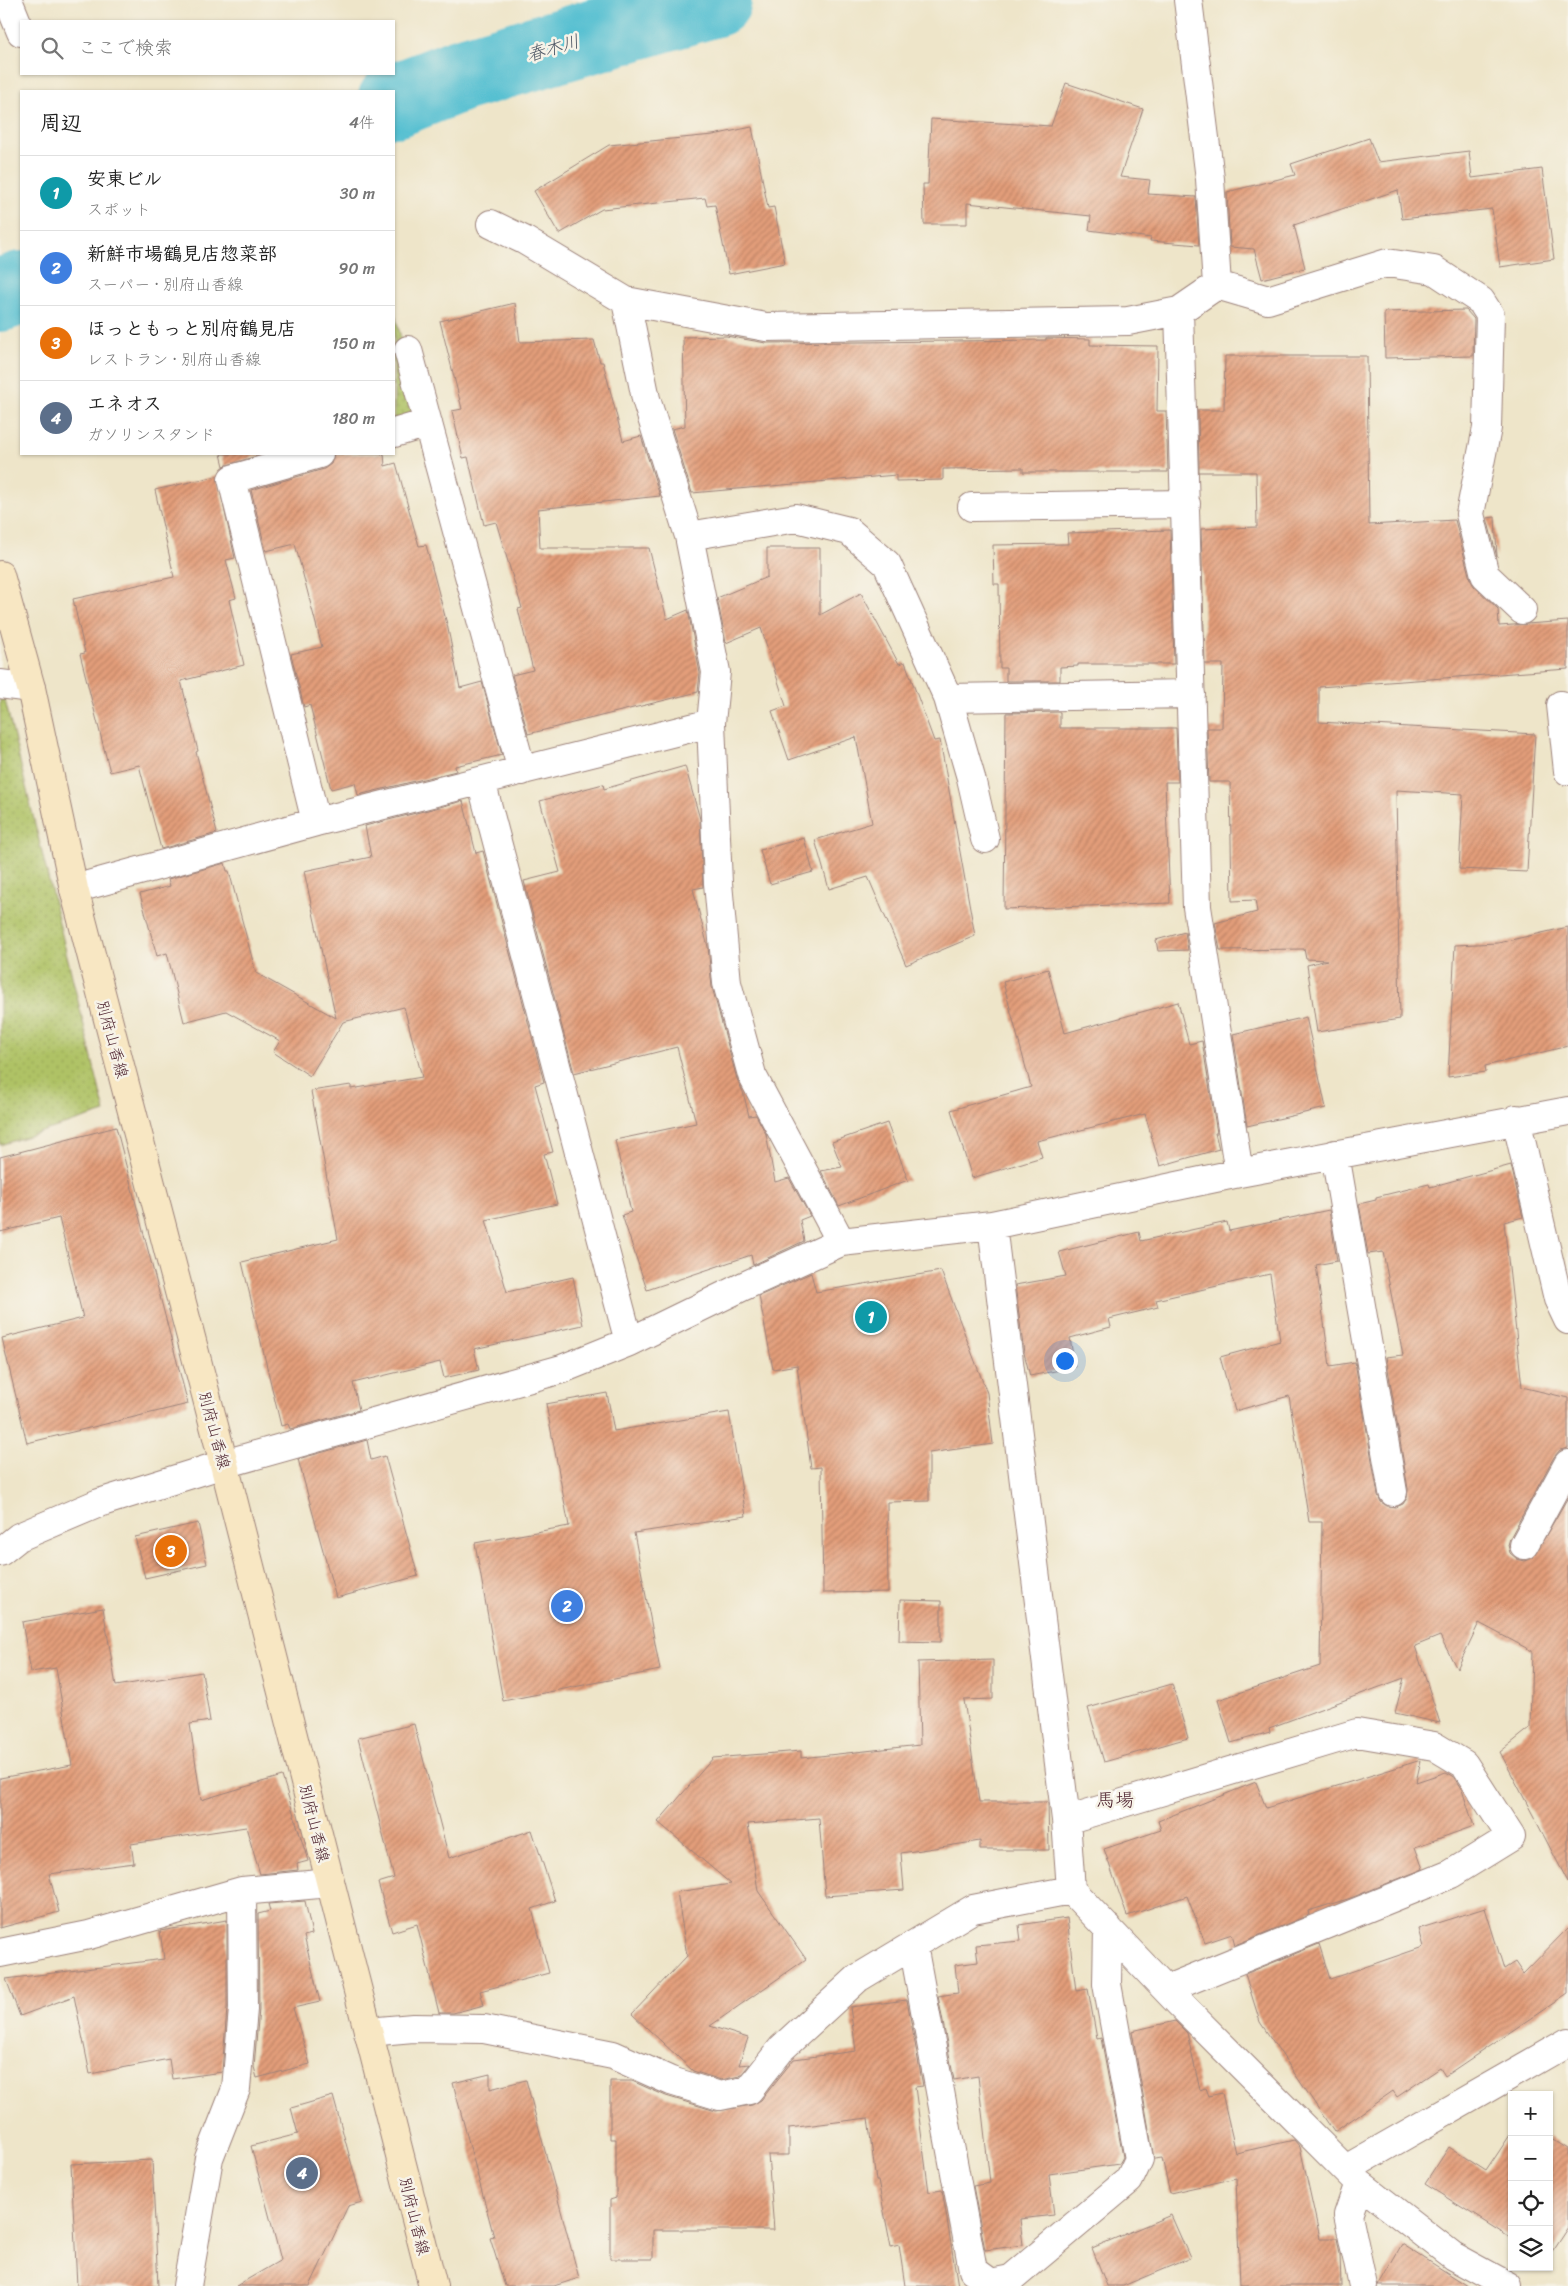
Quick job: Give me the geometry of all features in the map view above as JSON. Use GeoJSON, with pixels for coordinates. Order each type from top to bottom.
{"type":"FeatureCollection","features":[{"type":"Feature","properties":{"kind":"main road","name":"別府山香線"},"geometry":{"type":"LineString","coordinates":[[0,575],[31,688],[74,889],[224,1464],[432,2286]]}},
{"type":"Feature","properties":{"kind":"street"},"geometry":{"type":"LineString","coordinates":[[8,0],[20,30]]}},
{"type":"Feature","properties":{"kind":"street"},"geometry":{"type":"LineString","coordinates":[[1188,0],[1210,179],[1217,285]]}},
{"type":"Feature","properties":{"kind":"street"},"geometry":{"type":"LineString","coordinates":[[491,224],[524,240],[626,301],[766,327],[1128,321],[1179,311],[1217,285]]}},
{"type":"Feature","properties":{"kind":"street"},"geometry":{"type":"LineString","coordinates":[[1217,285],[1268,300],[1386,263],[1434,270],[1481,300],[1490,315],[1487,428],[1470,514],[1485,576],[1522,610]]}},
{"type":"Feature","properties":{"kind":"street"},"geometry":{"type":"LineString","coordinates":[[626,301],[646,399],[689,536],[716,672],[711,723],[718,883],[727,983],[752,1075],[795,1153],[840,1242]]}},
{"type":"Feature","properties":{"kind":"street"},"geometry":{"type":"LineString","coordinates":[[1179,311],[1197,907],[1239,1173]]}},
{"type":"Feature","properties":{"kind":"street"},"geometry":{"type":"LineString","coordinates":[[408,350],[522,771]]}},
{"type":"Feature","properties":{"kind":"street"},"geometry":{"type":"LineString","coordinates":[[395,432],[428,423]]}},
{"type":"Feature","properties":{"kind":"street"},"geometry":{"type":"LineString","coordinates":[[315,455],[232,478],[316,822]]}},
{"type":"Feature","properties":{"kind":"street"},"geometry":{"type":"LineString","coordinates":[[972,507],[1186,504]]}},
{"type":"Feature","properties":{"kind":"street"},"geometry":{"type":"LineString","coordinates":[[689,536],[796,518],[849,532],[887,564],[948,698],[971,778],[985,839]]}},
{"type":"Feature","properties":{"kind":"street"},"geometry":{"type":"LineString","coordinates":[[0,684],[31,688]]}},
{"type":"Feature","properties":{"kind":"street"},"geometry":{"type":"LineString","coordinates":[[948,698],[1191,694]]}},
{"type":"Feature","properties":{"kind":"street"},"geometry":{"type":"LineString","coordinates":[[1561,705],[1568,771]]}},
{"type":"Feature","properties":{"kind":"street"},"geometry":{"type":"LineString","coordinates":[[74,889],[316,822],[711,723]]}},
{"type":"Feature","properties":{"kind":"street"},"geometry":{"type":"LineString","coordinates":[[481,781],[629,1342]]}},
{"type":"Feature","properties":{"kind":"street"},"geometry":{"type":"LineString","coordinates":[[0,1552],[19,1537],[100,1503],[224,1464],[562,1369],[629,1342],[840,1242],[992,1225],[1239,1173],[1516,1119],[1568,1111]]}},
{"type":"Feature","properties":{"kind":"street"},"geometry":{"type":"LineString","coordinates":[[1516,1119],[1558,1299],[1568,1320]]}},
{"type":"Feature","properties":{"kind":"street"},"geometry":{"type":"LineString","coordinates":[[1335,1154],[1393,1492]]}},
{"type":"Feature","properties":{"kind":"street"},"geometry":{"type":"LineString","coordinates":[[992,1225],[1066,1820],[1071,1890],[1352,2176],[1453,2256],[1508,2286]]}},
{"type":"Feature","properties":{"kind":"street"},"geometry":{"type":"LineString","coordinates":[[1524,1545],[1568,1464]]}},
{"type":"Feature","properties":{"kind":"street"},"geometry":{"type":"LineString","coordinates":[[1066,1820],[1357,1733],[1434,1746],[1464,1764],[1511,1837],[1451,1874],[1167,1989]]}},
{"type":"Feature","properties":{"kind":"street"},"geometry":{"type":"LineString","coordinates":[[0,1954],[88,1935],[242,1891],[330,1883]]}},
{"type":"Feature","properties":{"kind":"street"},"geometry":{"type":"LineString","coordinates":[[368,2032],[414,2028],[484,2029],[613,2055],[671,2081],[720,2096],[749,2090],[782,2048],[858,1978],[973,1909],[1071,1890]]}},
{"type":"Feature","properties":{"kind":"street"},"geometry":{"type":"LineString","coordinates":[[187,2286],[209,2158],[236,2089],[243,2008],[242,1891]]}},
{"type":"Feature","properties":{"kind":"street"},"geometry":{"type":"LineString","coordinates":[[913,1945],[973,2270],[991,2283],[1011,2279],[1128,2180],[1139,2159],[1107,1984],[1108,1928]]}},
{"type":"Feature","properties":{"kind":"street"},"geometry":{"type":"LineString","coordinates":[[1352,2176],[1568,2042]]}},
{"type":"Feature","properties":{"kind":"street"},"geometry":{"type":"LineString","coordinates":[[1352,2176],[1348,2215],[1363,2286]]}},
{"type":"Feature","properties":{"kind":"green space"},"geometry":{"type":"Polygon","coordinates":[[[395,315],[423,421],[395,429],[395,315]]]}},
{"type":"Feature","properties":{"kind":"green space"},"geometry":{"type":"Polygon","coordinates":[[[0,699],[5,700],[105,1112],[0,1145],[0,699]]]}},
{"type":"Feature","properties":{"kind":"building"},"geometry":{"type":"Polygon","coordinates":[[[1066,83],[1143,109],[1120,177],[1150,180],[1148,194],[1196,197],[1199,245],[1150,241],[1151,238],[1089,230],[1091,216],[967,203],[967,224],[924,224],[923,184],[928,184],[931,119],[1051,126],[1066,83]]]}},
{"type":"Feature","properties":{"kind":"building"},"geometry":{"type":"Polygon","coordinates":[[[752,127],[768,208],[774,207],[785,263],[729,274],[715,205],[707,206],[705,198],[602,209],[559,234],[534,191],[609,145],[713,135],[752,127]]]}},
{"type":"Feature","properties":{"kind":"building"},"geometry":{"type":"Polygon","coordinates":[[[1369,138],[1378,162],[1469,151],[1472,178],[1542,169],[1554,259],[1500,267],[1492,209],[1402,219],[1398,190],[1294,225],[1305,268],[1262,279],[1254,249],[1230,247],[1227,192],[1295,175],[1291,164],[1369,138]]]}},
{"type":"Feature","properties":{"kind":"building"},"geometry":{"type":"Polygon","coordinates":[[[515,303],[520,342],[594,340],[600,362],[603,362],[623,441],[641,436],[660,496],[538,509],[540,548],[649,548],[667,619],[688,610],[700,673],[698,692],[528,734],[512,675],[533,670],[518,609],[522,608],[496,522],[484,525],[468,457],[463,458],[452,411],[462,409],[440,321],[515,303]]]}},
{"type":"Feature","properties":{"kind":"building"},"geometry":{"type":"Polygon","coordinates":[[[1466,310],[1474,319],[1473,356],[1385,358],[1384,312],[1466,310]]]}},
{"type":"Feature","properties":{"kind":"building"},"geometry":{"type":"Polygon","coordinates":[[[726,336],[766,343],[1046,340],[1046,338],[1090,339],[1090,345],[1158,346],[1157,411],[1166,411],[1168,472],[1023,472],[1023,468],[943,469],[943,480],[896,481],[896,475],[692,493],[672,429],[685,426],[683,337],[726,336]]]}},
{"type":"Feature","properties":{"kind":"building"},"geometry":{"type":"Polygon","coordinates":[[[1225,356],[1367,356],[1369,525],[1455,520],[1470,579],[1474,586],[1498,609],[1499,626],[1568,621],[1568,669],[1319,687],[1319,722],[1535,734],[1527,872],[1459,869],[1463,794],[1396,790],[1400,1019],[1317,1032],[1307,965],[1327,960],[1306,959],[1304,949],[1220,950],[1215,923],[1257,912],[1255,900],[1232,901],[1230,782],[1209,782],[1207,728],[1222,728],[1223,664],[1205,664],[1201,529],[1257,527],[1256,472],[1199,472],[1198,410],[1224,410],[1225,356]]]}},
{"type":"Feature","properties":{"kind":"building"},"geometry":{"type":"Polygon","coordinates":[[[221,455],[260,455],[224,466],[221,455]]]}},
{"type":"Feature","properties":{"kind":"building"},"geometry":{"type":"Polygon","coordinates":[[[334,455],[384,455],[385,466],[396,463],[419,546],[426,545],[447,624],[460,688],[482,682],[502,755],[455,766],[456,771],[358,795],[355,783],[331,789],[310,705],[304,707],[291,654],[322,647],[295,544],[266,551],[251,490],[324,469],[331,464],[334,455]]]}},
{"type":"Feature","properties":{"kind":"building"},"geometry":{"type":"Polygon","coordinates":[[[217,476],[235,558],[226,560],[236,598],[229,600],[244,665],[181,681],[198,751],[196,752],[217,833],[161,849],[139,765],[110,772],[80,654],[85,653],[73,599],[174,577],[155,490],[217,476]]]}},
{"type":"Feature","properties":{"kind":"building"},"geometry":{"type":"Polygon","coordinates":[[[1495,517],[1497,557],[1487,518],[1495,517]]]}},
{"type":"Feature","properties":{"kind":"building"},"geometry":{"type":"Polygon","coordinates":[[[1170,530],[1174,664],[1078,664],[1078,666],[1060,667],[1060,681],[1006,681],[1006,668],[1000,668],[999,584],[994,584],[993,545],[1068,544],[1067,533],[1170,530]]]}},
{"type":"Feature","properties":{"kind":"building"},"geometry":{"type":"Polygon","coordinates":[[[767,548],[820,548],[820,615],[861,593],[899,664],[905,662],[934,741],[940,740],[975,936],[906,965],[868,877],[829,889],[815,840],[872,823],[856,737],[789,760],[772,711],[786,706],[761,628],[726,643],[717,598],[767,577],[767,548]]]}},
{"type":"Feature","properties":{"kind":"building"},"geometry":{"type":"Polygon","coordinates":[[[1060,712],[1060,728],[1176,728],[1178,782],[1165,782],[1170,903],[1004,909],[1006,713],[1060,712]]]}},
{"type":"Feature","properties":{"kind":"building"},"geometry":{"type":"Polygon","coordinates":[[[685,766],[700,819],[703,887],[693,889],[708,947],[712,987],[737,1079],[743,1092],[749,1116],[756,1115],[766,1134],[775,1182],[789,1178],[810,1216],[800,1220],[804,1241],[753,1265],[751,1255],[647,1290],[622,1215],[631,1212],[615,1140],[696,1123],[677,1047],[574,1073],[524,881],[560,872],[540,801],[603,784],[604,789],[685,766]]]}},
{"type":"Feature","properties":{"kind":"building"},"geometry":{"type":"Polygon","coordinates":[[[463,801],[476,853],[483,851],[544,1082],[535,1085],[553,1152],[544,1154],[557,1204],[486,1220],[507,1292],[573,1277],[583,1325],[474,1349],[479,1370],[444,1378],[440,1362],[353,1383],[359,1410],[290,1429],[288,1424],[281,1426],[242,1262],[338,1239],[311,1091],[351,1085],[351,1089],[422,1077],[404,1007],[343,1022],[310,1076],[273,1052],[280,1041],[226,1011],[184,1022],[167,953],[157,956],[140,894],[170,886],[168,879],[225,863],[227,871],[229,871],[256,973],[336,1018],[304,871],[371,857],[365,826],[463,801]]]}},
{"type":"Feature","properties":{"kind":"building"},"geometry":{"type":"Polygon","coordinates":[[[804,838],[813,872],[770,884],[760,850],[804,838]]]}},
{"type":"Feature","properties":{"kind":"building"},"geometry":{"type":"Polygon","coordinates":[[[1568,927],[1568,1046],[1485,1066],[1486,1072],[1448,1077],[1455,945],[1498,943],[1568,927]]]}},
{"type":"Feature","properties":{"kind":"building"},"geometry":{"type":"Polygon","coordinates":[[[1185,932],[1188,950],[1158,951],[1156,940],[1185,932]]]}},
{"type":"Feature","properties":{"kind":"building"},"geometry":{"type":"Polygon","coordinates":[[[1048,969],[1065,1033],[1178,1002],[1189,1044],[1202,1041],[1219,1149],[1160,1166],[1145,1114],[1037,1141],[1042,1157],[972,1178],[951,1110],[1031,1087],[1003,982],[1048,969]]]}},
{"type":"Feature","properties":{"kind":"building"},"geometry":{"type":"Polygon","coordinates":[[[1306,1017],[1326,1108],[1247,1126],[1233,1034],[1306,1017]]]}},
{"type":"Feature","properties":{"kind":"building"},"geometry":{"type":"Polygon","coordinates":[[[887,1123],[908,1180],[839,1206],[821,1171],[842,1167],[832,1142],[887,1123]]]}},
{"type":"Feature","properties":{"kind":"building"},"geometry":{"type":"Polygon","coordinates":[[[116,1127],[188,1404],[27,1443],[2,1338],[83,1318],[59,1218],[0,1232],[0,1157],[116,1127]]]}},
{"type":"Feature","properties":{"kind":"building"},"geometry":{"type":"Polygon","coordinates":[[[1511,1165],[1523,1217],[1504,1222],[1522,1387],[1568,1398],[1568,1448],[1560,1450],[1554,1457],[1508,1545],[1510,1553],[1517,1559],[1525,1561],[1533,1558],[1568,1497],[1568,1882],[1500,1752],[1530,1728],[1532,1651],[1479,1623],[1457,1669],[1440,1636],[1415,1646],[1440,1723],[1395,1713],[1404,1678],[1269,1728],[1270,1732],[1231,1743],[1218,1700],[1320,1666],[1322,1522],[1309,1522],[1289,1396],[1235,1411],[1220,1357],[1280,1341],[1270,1274],[1156,1300],[1158,1307],[1109,1319],[1111,1327],[1070,1338],[1075,1367],[1030,1376],[1024,1353],[1015,1285],[1066,1276],[1059,1252],[1139,1232],[1141,1241],[1227,1222],[1229,1231],[1329,1210],[1337,1261],[1316,1265],[1330,1366],[1355,1362],[1378,1495],[1381,1502],[1387,1506],[1396,1507],[1403,1504],[1407,1498],[1408,1489],[1386,1357],[1403,1355],[1383,1252],[1368,1254],[1359,1204],[1376,1200],[1376,1197],[1429,1184],[1430,1187],[1511,1165]]]}},
{"type":"Feature","properties":{"kind":"building"},"geometry":{"type":"Polygon","coordinates":[[[941,1271],[987,1393],[993,1444],[929,1453],[929,1501],[887,1502],[888,1592],[823,1593],[821,1467],[811,1468],[797,1365],[773,1369],[759,1296],[811,1273],[816,1292],[941,1271]]]}},
{"type":"Feature","properties":{"kind":"building"},"geometry":{"type":"Polygon","coordinates":[[[607,1393],[614,1431],[729,1412],[746,1516],[634,1533],[660,1670],[503,1701],[475,1543],[569,1526],[546,1404],[607,1393]]]}},
{"type":"Feature","properties":{"kind":"building"},"geometry":{"type":"Polygon","coordinates":[[[367,1440],[371,1460],[385,1456],[418,1576],[336,1598],[298,1459],[367,1440]]]}},
{"type":"Feature","properties":{"kind":"building"},"geometry":{"type":"Polygon","coordinates":[[[198,1523],[207,1564],[145,1578],[135,1537],[198,1523]]]}},
{"type":"Feature","properties":{"kind":"building"},"geometry":{"type":"Polygon","coordinates":[[[900,1600],[941,1601],[941,1642],[899,1641],[900,1600]]]}},
{"type":"Feature","properties":{"kind":"building"},"geometry":{"type":"Polygon","coordinates":[[[103,1608],[116,1686],[202,1672],[210,1721],[190,1724],[201,1800],[282,1776],[308,1861],[297,1864],[298,1870],[260,1874],[246,1827],[131,1844],[134,1863],[49,1874],[59,1912],[0,1928],[0,1778],[72,1765],[56,1668],[31,1672],[22,1622],[103,1608]]]}},
{"type":"Feature","properties":{"kind":"building"},"geometry":{"type":"Polygon","coordinates":[[[993,1660],[993,1699],[964,1700],[979,1802],[1048,1802],[1049,1850],[980,1850],[980,1841],[901,1853],[904,1890],[825,1896],[819,1818],[748,1824],[758,1891],[806,1959],[710,2026],[748,2038],[739,2065],[750,2064],[740,2076],[721,2080],[693,2071],[632,2014],[687,1956],[677,1892],[731,1884],[658,1822],[713,1758],[801,1751],[801,1758],[920,1745],[918,1662],[993,1660]]]}},
{"type":"Feature","properties":{"kind":"building"},"geometry":{"type":"Polygon","coordinates":[[[1172,1684],[1188,1738],[1104,1762],[1088,1708],[1172,1684]]]}},
{"type":"Feature","properties":{"kind":"building"},"geometry":{"type":"Polygon","coordinates":[[[414,1724],[449,1858],[532,1830],[555,1901],[532,1909],[549,1973],[480,1991],[484,2005],[453,2013],[439,2013],[417,1924],[392,1932],[378,1883],[394,1878],[358,1738],[414,1724]]]}},
{"type":"Feature","properties":{"kind":"building"},"geometry":{"type":"Polygon","coordinates":[[[1421,1760],[1416,1782],[1446,1772],[1453,1776],[1462,1790],[1474,1826],[1415,1847],[1423,1869],[1351,1898],[1308,1911],[1309,1915],[1235,1945],[1232,1934],[1205,1943],[1187,1896],[1127,1916],[1104,1849],[1161,1830],[1158,1821],[1256,1782],[1266,1808],[1421,1760]]]}},
{"type":"Feature","properties":{"kind":"building"},"geometry":{"type":"Polygon","coordinates":[[[305,1901],[312,1934],[304,1936],[320,2002],[293,2008],[310,2064],[257,2078],[254,2067],[259,2009],[258,1914],[270,1911],[268,1904],[305,1901]]]}},
{"type":"Feature","properties":{"kind":"building"},"geometry":{"type":"Polygon","coordinates":[[[1485,1908],[1504,1969],[1515,1962],[1523,1974],[1568,1928],[1568,1993],[1445,2076],[1440,2068],[1397,2097],[1393,2091],[1334,2132],[1260,2022],[1245,1974],[1319,1944],[1330,1979],[1423,1947],[1418,1929],[1485,1908]]]}},
{"type":"Feature","properties":{"kind":"building"},"geometry":{"type":"Polygon","coordinates":[[[1067,1918],[1076,1991],[1088,1989],[1097,2039],[1101,2038],[1123,2157],[1119,2164],[1049,2174],[1054,2215],[1020,2219],[1023,2245],[985,2250],[973,2186],[990,2183],[978,2076],[954,2080],[938,1996],[958,1993],[955,1965],[978,1962],[976,1945],[1021,1941],[1019,1925],[1067,1918]]]}},
{"type":"Feature","properties":{"kind":"building"},"geometry":{"type":"Polygon","coordinates":[[[227,1920],[227,2008],[222,2072],[172,2079],[169,2059],[90,2074],[74,1996],[20,2016],[6,1979],[164,1959],[160,1931],[227,1920]]]}},
{"type":"Feature","properties":{"kind":"building"},"geometry":{"type":"Polygon","coordinates":[[[907,2000],[923,2086],[915,2087],[929,2192],[942,2190],[958,2286],[905,2286],[899,2245],[891,2247],[878,2181],[876,2181],[868,2118],[789,2128],[789,2155],[768,2155],[774,2230],[653,2230],[653,2259],[610,2259],[610,2200],[616,2198],[616,2139],[610,2139],[610,2081],[632,2081],[666,2096],[716,2111],[752,2105],[761,2100],[794,2059],[856,2051],[850,2007],[907,2000]]]}},
{"type":"Feature","properties":{"kind":"building"},"geometry":{"type":"Polygon","coordinates":[[[1175,2021],[1187,2033],[1200,2090],[1205,2088],[1208,2096],[1222,2093],[1236,2153],[1294,2140],[1300,2147],[1320,2238],[1337,2238],[1340,2254],[1341,2286],[1240,2286],[1236,2178],[1170,2193],[1162,2158],[1154,2159],[1132,2031],[1175,2021]]]}},
{"type":"Feature","properties":{"kind":"building"},"geometry":{"type":"Polygon","coordinates":[[[490,2074],[490,2089],[526,2080],[579,2278],[554,2286],[505,2286],[490,2238],[494,2237],[453,2083],[490,2074]]]}},
{"type":"Feature","properties":{"kind":"building"},"geometry":{"type":"Polygon","coordinates":[[[333,2096],[362,2202],[348,2206],[310,2286],[236,2286],[281,2260],[251,2146],[298,2134],[291,2108],[333,2096]]]}},
{"type":"Feature","properties":{"kind":"building"},"geometry":{"type":"Polygon","coordinates":[[[1508,2138],[1508,2236],[1425,2184],[1449,2147],[1486,2171],[1508,2138]]]}},
{"type":"Feature","properties":{"kind":"building"},"geometry":{"type":"Polygon","coordinates":[[[1553,2140],[1568,2149],[1568,2227],[1553,2250],[1553,2140]]]}},
{"type":"Feature","properties":{"kind":"building"},"geometry":{"type":"Polygon","coordinates":[[[152,2160],[158,2286],[77,2286],[71,2164],[152,2160]]]}},
{"type":"Feature","properties":{"kind":"building"},"geometry":{"type":"Polygon","coordinates":[[[1171,2215],[1190,2258],[1123,2286],[1107,2286],[1092,2248],[1171,2215]]]}},
{"type":"Feature","properties":{"kind":"building"},"geometry":{"type":"Polygon","coordinates":[[[1402,2244],[1468,2286],[1378,2286],[1402,2244]]]}},
{"type":"Feature","properties":{"kind":"waterway","name":"春木川"},"geometry":{"type":"LineString","coordinates":[[395,101],[460,75],[715,0]]}},
{"type":"Feature","properties":{"kind":"waterway","name":"春木川"},"geometry":{"type":"LineString","coordinates":[[0,295],[20,288]]}},
{"type":"Feature","properties":{"kind":"place","name":"安東ビル"},"geometry":{"type":"Point","coordinates":[871,1317]}},
{"type":"Feature","properties":{"kind":"place","name":"ほっともっと別府鶴見店"},"geometry":{"type":"Point","coordinates":[171,1551]}},
{"type":"Feature","properties":{"kind":"place","name":"新鮮市場鶴見店惣菜部"},"geometry":{"type":"Point","coordinates":[567,1606]}},
{"type":"Feature","properties":{"kind":"place","name":"エネオス"},"geometry":{"type":"Point","coordinates":[302,2173]}},
{"type":"Feature","properties":{"kind":"district","name":"馬場"},"geometry":{"type":"Point","coordinates":[1115,1799]}}]}
